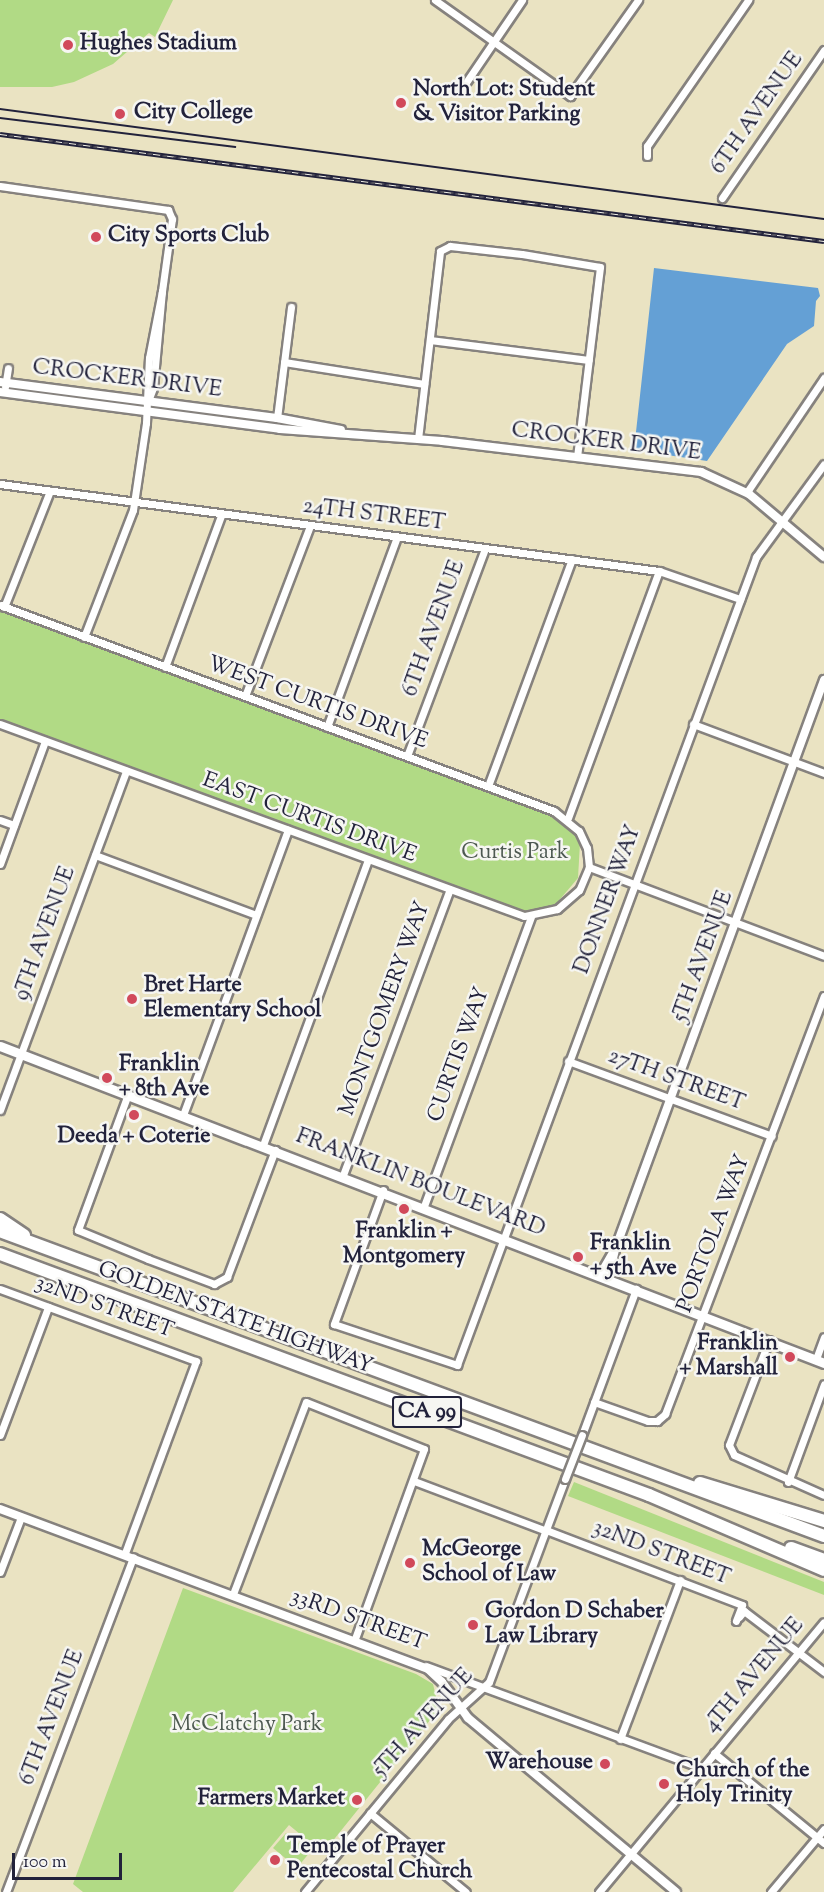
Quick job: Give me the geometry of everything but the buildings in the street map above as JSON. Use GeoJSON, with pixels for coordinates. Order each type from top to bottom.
{"type":"FeatureCollection","features":[{"type":"Feature","properties":{"kind":"highway"},"geometry":{"type":"LineString","coordinates":[[0,1219],[38,1245]]}},
{"type":"Feature","properties":{"kind":"highway","name":"GOLDEN STATE HIGHWAY"},"geometry":{"type":"LineString","coordinates":[[0,1231],[824,1536]]}},
{"type":"Feature","properties":{"kind":"highway","name":"GOLDEN STATE HIGHWAY"},"geometry":{"type":"LineString","coordinates":[[1,1254],[649,1495],[824,1570]]}},
{"type":"Feature","properties":{"kind":"highway"},"geometry":{"type":"LineString","coordinates":[[606,1456],[824,1521]]}},
{"type":"Feature","properties":{"kind":"highway"},"geometry":{"type":"LineString","coordinates":[[649,1495],[824,1560]]}},
{"type":"Feature","properties":{"kind":"main road","name":"FRANKLIN BOULEVARD"},"geometry":{"type":"LineString","coordinates":[[0,1046],[424,1206],[820,1361]]}},
{"type":"Feature","properties":{"kind":"street"},"geometry":{"type":"LineString","coordinates":[[435,0],[570,96],[638,0]]}},
{"type":"Feature","properties":{"kind":"street"},"geometry":{"type":"LineString","coordinates":[[467,81],[522,0]]}},
{"type":"Feature","properties":{"kind":"street"},"geometry":{"type":"LineString","coordinates":[[646,156],[647,146],[748,0]]}},
{"type":"Feature","properties":{"kind":"street","name":"6TH AVENUE"},"geometry":{"type":"LineString","coordinates":[[722,198],[824,50]]}},
{"type":"Feature","properties":{"kind":"street"},"geometry":{"type":"LineString","coordinates":[[0,186],[168,210],[171,222],[153,388],[147,406],[135,502],[84,637]]}},
{"type":"Feature","properties":{"kind":"street"},"geometry":{"type":"LineString","coordinates":[[418,438],[442,249],[458,246],[600,267],[577,456]]}},
{"type":"Feature","properties":{"kind":"street"},"geometry":{"type":"LineString","coordinates":[[277,418],[291,306]]}},
{"type":"Feature","properties":{"kind":"street"},"geometry":{"type":"LineString","coordinates":[[430,340],[589,360]]}},
{"type":"Feature","properties":{"kind":"street"},"geometry":{"type":"LineString","coordinates":[[284,362],[424,384]]}},
{"type":"Feature","properties":{"kind":"street"},"geometry":{"type":"LineString","coordinates":[[2,392],[8,368]]}},
{"type":"Feature","properties":{"kind":"street"},"geometry":{"type":"LineString","coordinates":[[747,492],[824,378]]}},
{"type":"Feature","properties":{"kind":"street","name":"CROCKER DRIVE"},"geometry":{"type":"LineString","coordinates":[[3,382],[280,429],[418,438],[701,472],[747,492],[824,557]]}},
{"type":"Feature","properties":{"kind":"street","name":"CROCKER DRIVE"},"geometry":{"type":"LineString","coordinates":[[2,392],[277,418],[356,434]]}},
{"type":"Feature","properties":{"kind":"street","name":"DONNER WAY"},"geometry":{"type":"LineString","coordinates":[[383,1191],[334,1324],[456,1365],[693,724],[761,547],[824,464]]}},
{"type":"Feature","properties":{"kind":"street","name":"24TH STREET"},"geometry":{"type":"LineString","coordinates":[[0,484],[659,571],[740,599]]}},
{"type":"Feature","properties":{"kind":"street"},"geometry":{"type":"LineString","coordinates":[[2,606],[50,491]]}},
{"type":"Feature","properties":{"kind":"street"},"geometry":{"type":"LineString","coordinates":[[165,667],[222,513]]}},
{"type":"Feature","properties":{"kind":"street"},"geometry":{"type":"LineString","coordinates":[[245,696],[310,526]]}},
{"type":"Feature","properties":{"kind":"street"},"geometry":{"type":"LineString","coordinates":[[327,727],[397,537]]}},
{"type":"Feature","properties":{"kind":"street","name":"6TH AVENUE"},"geometry":{"type":"LineString","coordinates":[[407,756],[485,548]]}},
{"type":"Feature","properties":{"kind":"street"},"geometry":{"type":"LineString","coordinates":[[488,786],[572,560]]}},
{"type":"Feature","properties":{"kind":"street"},"geometry":{"type":"LineString","coordinates":[[531,916],[556,909],[583,884],[589,867],[584,839],[568,818],[659,571]]}},
{"type":"Feature","properties":{"kind":"street","name":"WEST CURTIS DRIVE"},"geometry":{"type":"LineString","coordinates":[[2,606],[488,786],[568,818]]}},
{"type":"Feature","properties":{"kind":"street","name":"5TH AVENUE"},"geometry":{"type":"LineString","coordinates":[[604,1277],[824,680]]}},
{"type":"Feature","properties":{"kind":"street","name":"EAST CURTIS DRIVE"},"geometry":{"type":"LineString","coordinates":[[0,724],[516,914],[531,916]]}},
{"type":"Feature","properties":{"kind":"street"},"geometry":{"type":"LineString","coordinates":[[693,724],[824,773]]}},
{"type":"Feature","properties":{"kind":"street"},"geometry":{"type":"LineString","coordinates":[[0,864],[45,741]]}},
{"type":"Feature","properties":{"kind":"street","name":"9TH AVENUE"},"geometry":{"type":"LineString","coordinates":[[0,1110],[126,771]]}},
{"type":"Feature","properties":{"kind":"street"},"geometry":{"type":"LineString","coordinates":[[0,820],[14,825]]}},
{"type":"Feature","properties":{"kind":"street"},"geometry":{"type":"LineString","coordinates":[[183,1115],[288,830]]}},
{"type":"Feature","properties":{"kind":"street"},"geometry":{"type":"LineString","coordinates":[[95,855],[256,915]]}},
{"type":"Feature","properties":{"kind":"street"},"geometry":{"type":"LineString","coordinates":[[262,1145],[369,860]]}},
{"type":"Feature","properties":{"kind":"street"},"geometry":{"type":"LineString","coordinates":[[589,867],[824,956]]}},
{"type":"Feature","properties":{"kind":"street","name":"MONTGOMERY WAY"},"geometry":{"type":"LineString","coordinates":[[343,1175],[450,889]]}},
{"type":"Feature","properties":{"kind":"street","name":"CURTIS WAY"},"geometry":{"type":"LineString","coordinates":[[424,1206],[531,916]]}},
{"type":"Feature","properties":{"kind":"street","name":"PORTOLA WAY"},"geometry":{"type":"LineString","coordinates":[[594,1402],[648,1421],[657,1421],[665,1414],[705,1315],[824,996]]}},
{"type":"Feature","properties":{"kind":"street","name":"27TH STREET"},"geometry":{"type":"LineString","coordinates":[[568,1061],[772,1136]]}},
{"type":"Feature","properties":{"kind":"street"},"geometry":{"type":"LineString","coordinates":[[128,1094],[78,1230],[181,1271],[221,1282],[227,1278],[275,1150]]}},
{"type":"Feature","properties":{"kind":"street","name":"32ND STREET"},"geometry":{"type":"LineString","coordinates":[[0,1289],[196,1361]]}},
{"type":"Feature","properties":{"kind":"street","name":"5TH AVENUE"},"geometry":{"type":"LineString","coordinates":[[305,1892],[460,1709],[484,1688],[636,1289]]}},
{"type":"Feature","properties":{"kind":"street"},"geometry":{"type":"LineString","coordinates":[[0,1435],[48,1307]]}},
{"type":"Feature","properties":{"kind":"street"},"geometry":{"type":"LineString","coordinates":[[820,1361],[824,1337]]}},
{"type":"Feature","properties":{"kind":"street"},"geometry":{"type":"LineString","coordinates":[[769,1340],[729,1445],[734,1455],[788,1482],[824,1495]]}},
{"type":"Feature","properties":{"kind":"street","name":"6TH AVENUE"},"geometry":{"type":"LineString","coordinates":[[6,1892],[129,1555],[196,1361]]}},
{"type":"Feature","properties":{"kind":"street"},"geometry":{"type":"LineString","coordinates":[[788,1482],[824,1384]]}},
{"type":"Feature","properties":{"kind":"street"},"geometry":{"type":"LineString","coordinates":[[233,1594],[306,1402],[424,1449],[355,1639]]}},
{"type":"Feature","properties":{"kind":"street","name":"32ND STREET"},"geometry":{"type":"LineString","coordinates":[[414,1481],[742,1605],[736,1621],[744,1611],[824,1672]]}},
{"type":"Feature","properties":{"kind":"street","name":"33RD STREET"},"geometry":{"type":"LineString","coordinates":[[0,1509],[702,1768]]}},
{"type":"Feature","properties":{"kind":"street"},"geometry":{"type":"LineString","coordinates":[[0,1572],[21,1517]]}},
{"type":"Feature","properties":{"kind":"street"},"geometry":{"type":"LineString","coordinates":[[620,1739],[680,1580]]}},
{"type":"Feature","properties":{"kind":"street","name":"4TH AVENUE"},"geometry":{"type":"LineString","coordinates":[[599,1892],[824,1622]]}},
{"type":"Feature","properties":{"kind":"street"},"geometry":{"type":"LineString","coordinates":[[413,1662],[438,1676],[460,1709],[676,1892]]}},
{"type":"Feature","properties":{"kind":"street"},"geometry":{"type":"LineString","coordinates":[[714,1754],[824,1843]]}},
{"type":"Feature","properties":{"kind":"street"},"geometry":{"type":"LineString","coordinates":[[370,1813],[466,1892]]}},
{"type":"Feature","properties":{"kind":"street"},"geometry":{"type":"LineString","coordinates":[[771,1892],[824,1829]]}},
{"type":"Feature","properties":{"kind":"green space","name":"Hughes Stadium"},"geometry":{"type":"Polygon","coordinates":[[[0,0],[173,0],[155,37],[149,33],[113,64],[74,82],[52,87],[0,87],[0,0]]]}},
{"type":"Feature","properties":{"kind":"green space","name":"Curtis Park"},"geometry":{"type":"Polygon","coordinates":[[[0,609],[552,812],[572,829],[580,843],[578,878],[556,904],[532,912],[515,909],[0,720],[0,609]]]}},
{"type":"Feature","properties":{"kind":"green space"},"geometry":{"type":"Polygon","coordinates":[[[574,1482],[824,1582],[824,1595],[568,1496],[574,1482]]]}},
{"type":"Feature","properties":{"kind":"green space","name":"McClatchy Park"},"geometry":{"type":"Polygon","coordinates":[[[183,1588],[416,1674],[433,1684],[439,1709],[323,1853],[289,1825],[233,1892],[83,1892],[73,1884],[183,1588]]]}},
{"type":"Feature","properties":{"kind":"green space"},"geometry":{"type":"Polygon","coordinates":[[[286,1833],[310,1852],[297,1868],[273,1848],[286,1833]]]}},
{"type":"Feature","properties":{"kind":"water"},"geometry":{"type":"Polygon","coordinates":[[[654,268],[818,288],[820,296],[816,301],[814,326],[787,344],[707,461],[634,450],[654,268]]]}},
{"type":"Feature","properties":{"kind":"tram line"},"geometry":{"type":"LineString","coordinates":[[0,109],[824,219]]}},
{"type":"Feature","properties":{"kind":"tram line"},"geometry":{"type":"LineString","coordinates":[[0,118],[235,147]]}},
{"type":"Feature","properties":{"kind":"railway"},"geometry":{"type":"LineString","coordinates":[[0,134],[824,241]]}},
{"type":"Feature","properties":{"kind":"place","name":"Hughes Stadium"},"geometry":{"type":"Point","coordinates":[68,45]}},
{"type":"Feature","properties":{"kind":"place","name":"North Lot: Student & Visitor Parking"},"geometry":{"type":"Point","coordinates":[401,103]}},
{"type":"Feature","properties":{"kind":"place","name":"City College"},"geometry":{"type":"Point","coordinates":[120,114]}},
{"type":"Feature","properties":{"kind":"place","name":"City Sports Club"},"geometry":{"type":"Point","coordinates":[96,237]}},
{"type":"Feature","properties":{"kind":"place","name":"Bret Harte Elementary School"},"geometry":{"type":"Point","coordinates":[132,999]}},
{"type":"Feature","properties":{"kind":"place","name":"Franklin + 8th Ave"},"geometry":{"type":"Point","coordinates":[107,1078]}},
{"type":"Feature","properties":{"kind":"place","name":"Deeda + Coterie"},"geometry":{"type":"Point","coordinates":[134,1115]}},
{"type":"Feature","properties":{"kind":"place","name":"Franklin + Montgomery"},"geometry":{"type":"Point","coordinates":[404,1209]}},
{"type":"Feature","properties":{"kind":"place","name":"Franklin + 5th Ave"},"geometry":{"type":"Point","coordinates":[578,1257]}},
{"type":"Feature","properties":{"kind":"place","name":"Franklin + Marshall"},"geometry":{"type":"Point","coordinates":[790,1357]}},
{"type":"Feature","properties":{"kind":"place","name":"McGeorge School of Law"},"geometry":{"type":"Point","coordinates":[410,1563]}},
{"type":"Feature","properties":{"kind":"place","name":"Gordon D Schaber Law Library"},"geometry":{"type":"Point","coordinates":[473,1625]}},
{"type":"Feature","properties":{"kind":"place","name":"Warehouse"},"geometry":{"type":"Point","coordinates":[605,1764]}},
{"type":"Feature","properties":{"kind":"place","name":"Church of the Holy Trinity"},"geometry":{"type":"Point","coordinates":[664,1784]}},
{"type":"Feature","properties":{"kind":"place","name":"Farmers Market"},"geometry":{"type":"Point","coordinates":[357,1800]}},
{"type":"Feature","properties":{"kind":"place","name":"Temple of Prayer Pentecostal Church"},"geometry":{"type":"Point","coordinates":[275,1860]}}]}
